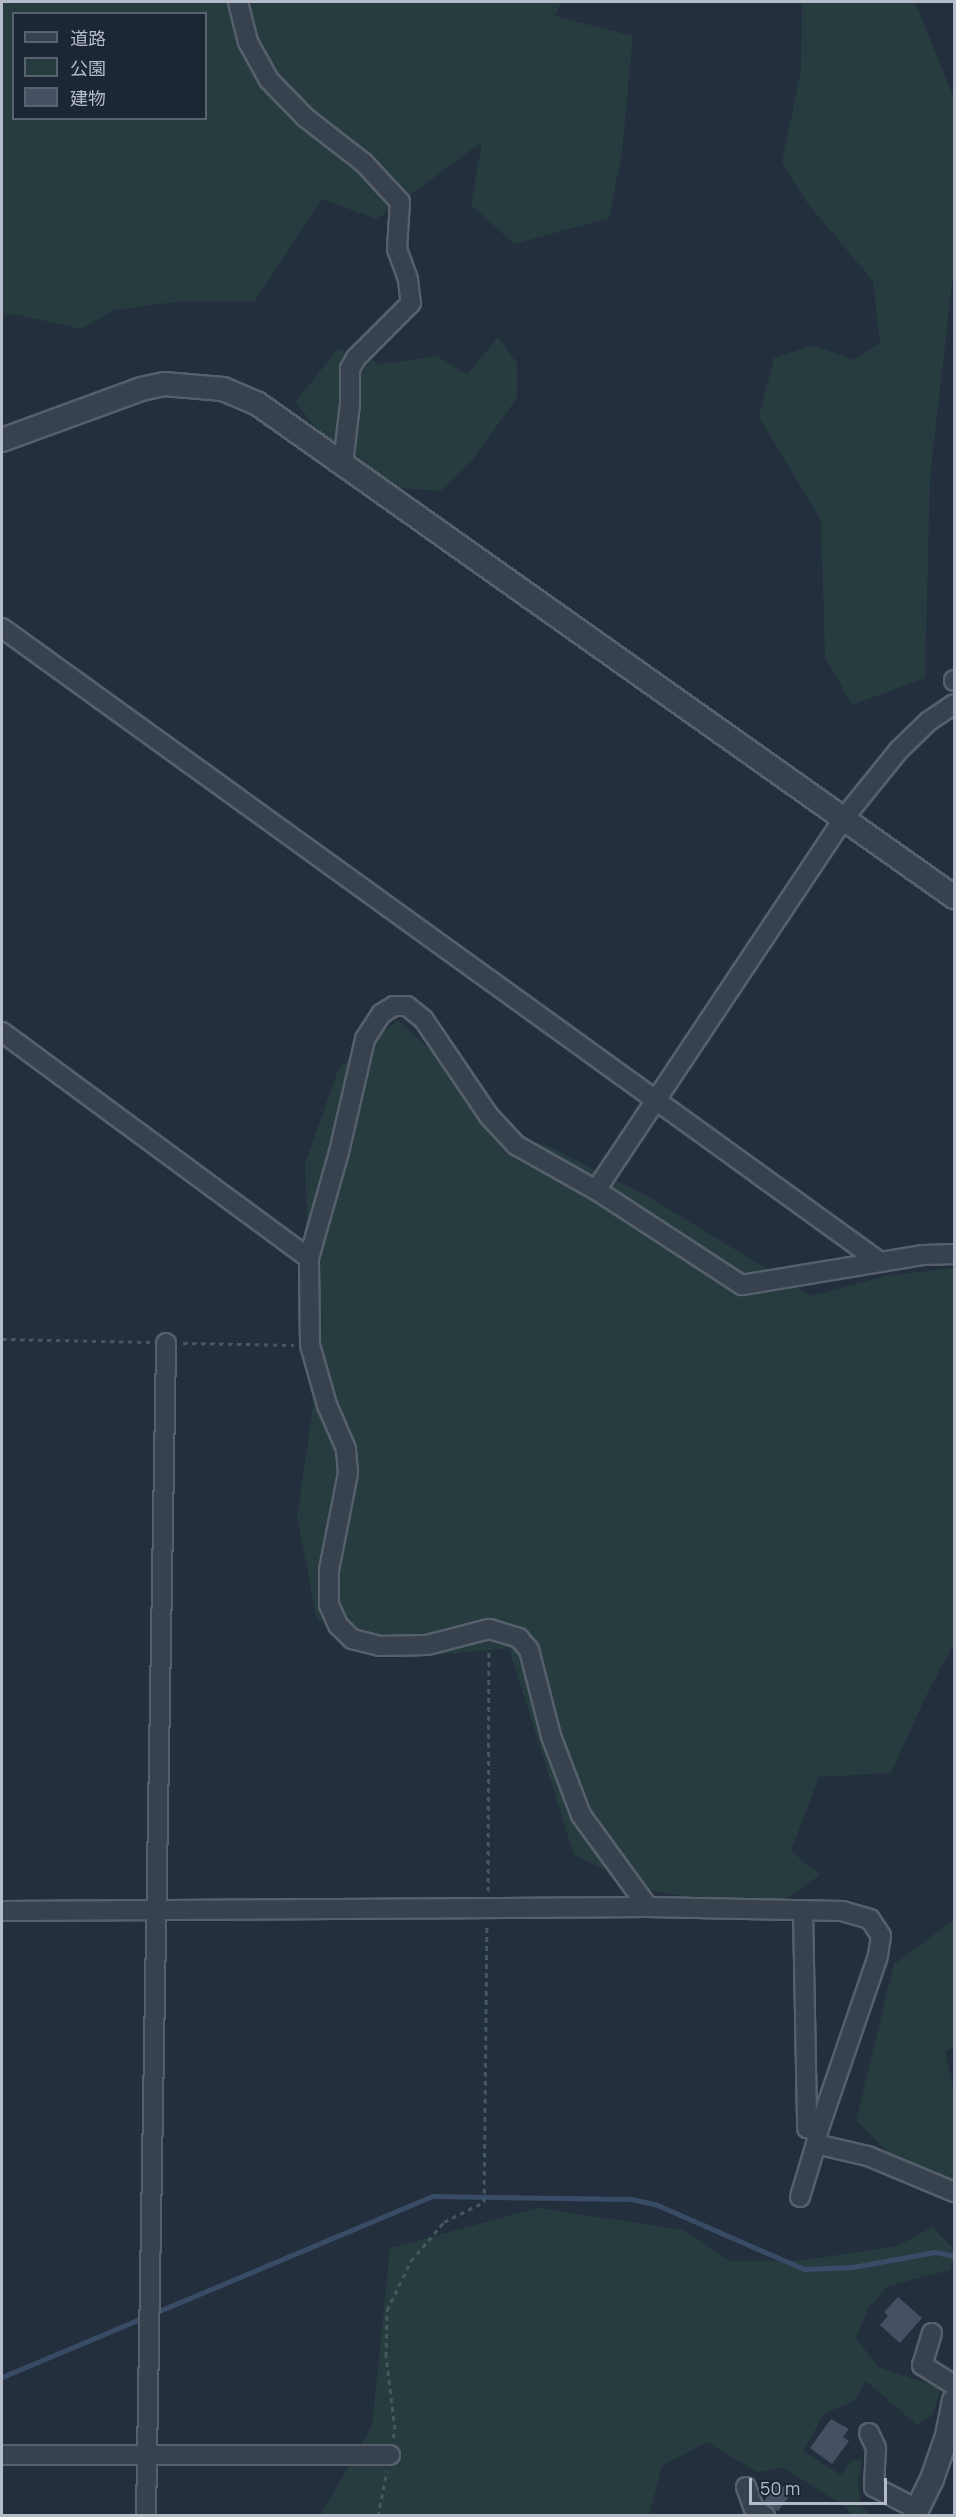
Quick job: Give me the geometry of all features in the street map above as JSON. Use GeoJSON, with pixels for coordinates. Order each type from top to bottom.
{"type":"FeatureCollection","features":[{"type":"Feature","properties":{"kind":"street"},"geometry":{"type":"LineString","coordinates":[[238,2],[248,42],[268,80],[306,118],[364,163],[400,202],[397,249],[408,280],[411,303],[356,358],[351,369],[343,464]]}},
{"type":"Feature","properties":{"kind":"street"},"geometry":{"type":"LineString","coordinates":[[2,440],[141,389],[164,384],[224,389],[258,404],[954,897]]}},
{"type":"Feature","properties":{"kind":"street"},"geometry":{"type":"LineString","coordinates":[[2,628],[880,1262]]}},
{"type":"Feature","properties":{"kind":"street"},"geometry":{"type":"LineString","coordinates":[[596,1190],[844,818],[898,751],[929,721],[954,704]]}},
{"type":"Feature","properties":{"kind":"street"},"geometry":{"type":"LineString","coordinates":[[648,1907],[581,1815],[551,1736],[529,1650],[519,1638],[489,1629],[427,1645],[380,1646],[351,1639],[339,1625],[329,1605],[329,1570],[348,1473],[346,1449],[327,1405],[310,1346],[309,1258],[339,1152],[365,1039],[381,1014],[394,1006],[407,1006],[424,1020],[489,1116],[516,1145],[596,1190],[742,1285],[924,1255],[954,1254]]}},
{"type":"Feature","properties":{"kind":"street"},"geometry":{"type":"LineString","coordinates":[[2,1032],[309,1258]]}},
{"type":"Feature","properties":{"kind":"street"},"geometry":{"type":"LineString","coordinates":[[146,2516],[166,1343]]}},
{"type":"Feature","properties":{"kind":"street"},"geometry":{"type":"LineString","coordinates":[[2,1911],[488,1910],[648,1907],[842,1911],[870,1919],[881,1936],[865,2000],[817,2138],[800,2197]]}},
{"type":"Feature","properties":{"kind":"street"},"geometry":{"type":"LineString","coordinates":[[803,1910],[807,2128],[817,2138],[954,2192]]}},
{"type":"Feature","properties":{"kind":"street"},"geometry":{"type":"LineString","coordinates":[[932,2333],[922,2365],[954,2385]]}},
{"type":"Feature","properties":{"kind":"street"},"geometry":{"type":"LineString","coordinates":[[869,2433],[876,2448],[874,2487],[916,2512],[951,2438],[954,2401]]}},
{"type":"Feature","properties":{"kind":"street"},"geometry":{"type":"LineString","coordinates":[[2,2455],[390,2455]]}},
{"type":"Feature","properties":{"kind":"street"},"geometry":{"type":"LineString","coordinates":[[746,2487],[754,2509],[765,2516]]}},
{"type":"Feature","properties":{"kind":"path"},"geometry":{"type":"LineString","coordinates":[[378,2516],[395,2429],[386,2355],[387,2310],[411,2261],[444,2222],[484,2202],[489,1629]]}},
{"type":"Feature","properties":{"kind":"green space"},"geometry":{"type":"Polygon","coordinates":[[[2,2],[561,2],[555,16],[633,36],[622,152],[609,218],[514,244],[471,205],[482,142],[377,219],[322,199],[255,301],[183,301],[115,310],[81,329],[14,314],[2,316],[2,2]]]}},
{"type":"Feature","properties":{"kind":"green space"},"geometry":{"type":"Polygon","coordinates":[[[802,2],[915,2],[954,98],[954,267],[930,477],[925,678],[852,705],[825,657],[821,520],[759,417],[774,358],[814,345],[854,360],[880,343],[873,281],[808,204],[782,163],[801,70],[802,2]]]}},
{"type":"Feature","properties":{"kind":"green space"},"geometry":{"type":"Polygon","coordinates":[[[498,337],[517,363],[517,398],[474,458],[441,491],[363,485],[295,402],[338,349],[381,364],[437,356],[467,375],[498,337]]]}},
{"type":"Feature","properties":{"kind":"green space"},"geometry":{"type":"Polygon","coordinates":[[[398,1020],[458,1076],[495,1130],[548,1146],[647,1196],[812,1296],[885,1276],[954,1268],[954,1643],[924,1700],[891,1773],[819,1777],[791,1851],[820,1875],[768,1911],[650,1890],[574,1855],[509,1648],[407,1658],[317,1620],[297,1517],[313,1406],[305,1163],[339,1068],[398,1020]]]}},
{"type":"Feature","properties":{"kind":"green space"},"geometry":{"type":"Polygon","coordinates":[[[954,1920],[954,2047],[945,2052],[954,2091],[954,2193],[929,2193],[856,2121],[894,1964],[954,1920]]]}},
{"type":"Feature","properties":{"kind":"green space"},"geometry":{"type":"Polygon","coordinates":[[[538,2208],[684,2230],[730,2261],[798,2261],[898,2246],[932,2227],[954,2249],[954,2260],[950,2270],[888,2286],[869,2307],[856,2338],[878,2367],[941,2388],[933,2415],[917,2425],[866,2381],[854,2401],[825,2413],[803,2451],[841,2475],[851,2461],[862,2459],[858,2482],[860,2503],[869,2515],[852,2515],[844,2506],[784,2468],[757,2472],[707,2442],[662,2466],[649,2515],[320,2516],[372,2426],[390,2248],[538,2208]]]}},
{"type":"Feature","properties":{"kind":"building"},"geometry":{"type":"Polygon","coordinates":[[[898,2297],[922,2318],[900,2343],[880,2325],[888,2316],[884,2312],[898,2297]]]}},
{"type":"Feature","properties":{"kind":"building"},"geometry":{"type":"Polygon","coordinates":[[[831,2419],[849,2429],[843,2437],[849,2441],[832,2464],[810,2448],[831,2419]]]}},
{"type":"Feature","properties":{"kind":"building"},"geometry":{"type":"Polygon","coordinates":[[[777,2484],[793,2491],[778,2511],[764,2501],[777,2484]]]}},
{"type":"Feature","properties":{"kind":"waterway"},"geometry":{"type":"LineString","coordinates":[[2,2377],[433,2196],[631,2199],[655,2204],[804,2269],[853,2267],[935,2252],[954,2256]]}}]}
